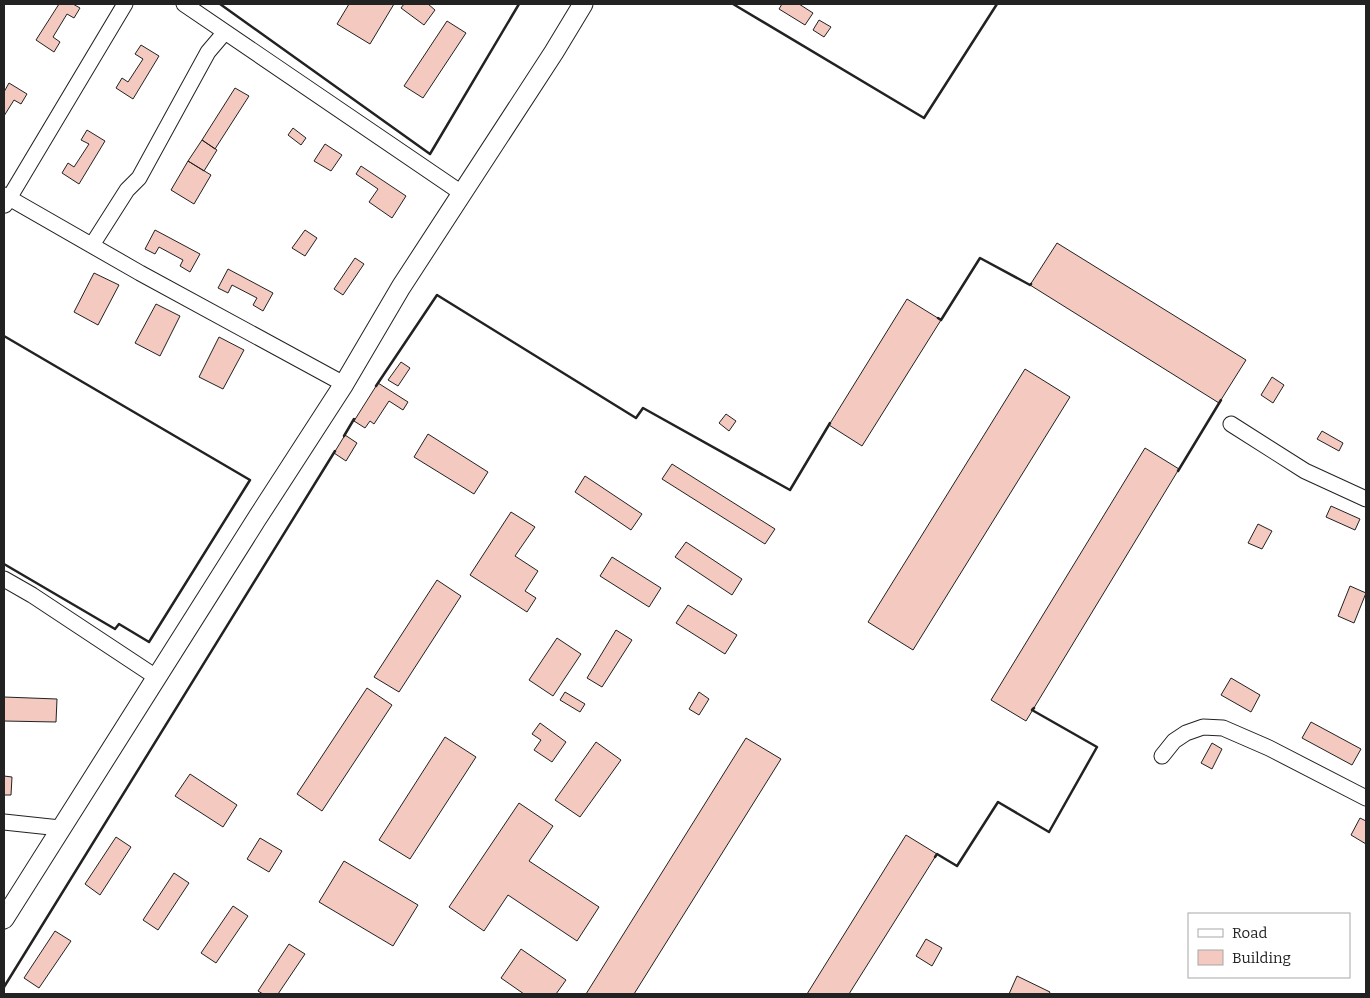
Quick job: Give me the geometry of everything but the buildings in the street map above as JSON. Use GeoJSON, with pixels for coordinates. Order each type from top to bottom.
{"type":"FeatureCollection","features":[{"type":"Feature","properties":{"kind":"main road"},"geometry":{"type":"LineString","coordinates":[[4,919],[60,828],[344,384],[401,287],[463,194],[584,4]]}},
{"type":"Feature","properties":{"kind":"street"},"geometry":{"type":"LineString","coordinates":[[125,4],[5,200],[344,384]]}},
{"type":"Feature","properties":{"kind":"street"},"geometry":{"type":"LineString","coordinates":[[184,4],[463,194]]}},
{"type":"Feature","properties":{"kind":"street"},"geometry":{"type":"LineString","coordinates":[[92,246],[127,190],[139,178],[208,52],[225,32]]}},
{"type":"Feature","properties":{"kind":"street"},"geometry":{"type":"LineString","coordinates":[[1231,424],[1304,471],[1366,499]]}},
{"type":"Feature","properties":{"kind":"street"},"geometry":{"type":"LineString","coordinates":[[4,579],[32,595],[156,677]]}},
{"type":"Feature","properties":{"kind":"street"},"geometry":{"type":"LineString","coordinates":[[1162,756],[1174,741],[1186,733],[1203,726],[1223,728],[1269,748],[1366,798]]}},
{"type":"Feature","properties":{"kind":"street"},"geometry":{"type":"LineString","coordinates":[[4,822],[60,828]]}},
{"type":"Feature","properties":{"kind":"wall"},"geometry":{"type":"LineString","coordinates":[[220,4],[430,154],[519,4]]}},
{"type":"Feature","properties":{"kind":"wall"},"geometry":{"type":"LineString","coordinates":[[733,4],[924,118],[997,4]]}},
{"type":"Feature","properties":{"kind":"wall"},"geometry":{"type":"LineString","coordinates":[[938,318],[941,320],[980,258],[1031,284]]}},
{"type":"Feature","properties":{"kind":"wall"},"geometry":{"type":"LineString","coordinates":[[376,386],[437,295],[636,418],[643,408],[790,490],[830,423]]}},
{"type":"Feature","properties":{"kind":"wall"},"geometry":{"type":"LineString","coordinates":[[4,336],[250,480],[149,642],[119,624],[115,629],[4,564]]}},
{"type":"Feature","properties":{"kind":"wall"},"geometry":{"type":"LineString","coordinates":[[1178,471],[1221,400]]}},
{"type":"Feature","properties":{"kind":"wall"},"geometry":{"type":"LineString","coordinates":[[344,436],[354,419]]}},
{"type":"Feature","properties":{"kind":"wall"},"geometry":{"type":"LineString","coordinates":[[4,987],[335,451]]}},
{"type":"Feature","properties":{"kind":"wall"},"geometry":{"type":"LineString","coordinates":[[935,857],[937,854],[957,866],[998,802],[1049,832],[1097,747],[1032,710],[1034,708]]}}]}
